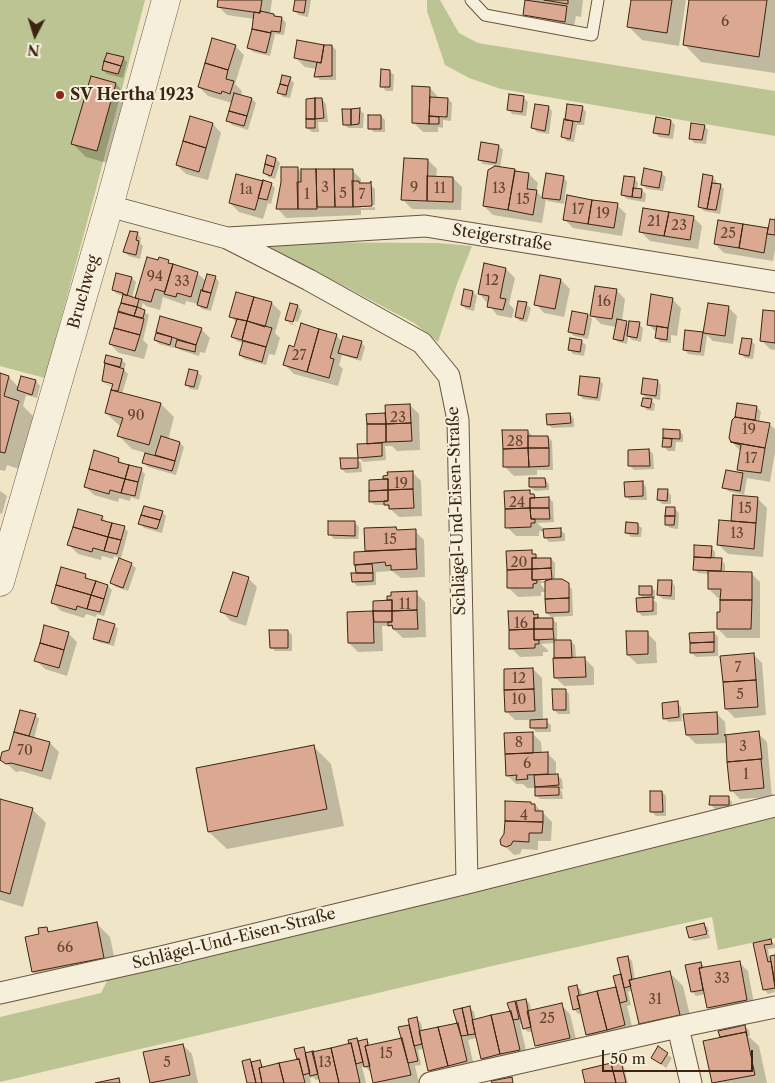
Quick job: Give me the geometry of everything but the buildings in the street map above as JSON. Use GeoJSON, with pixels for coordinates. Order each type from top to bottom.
{"type":"FeatureCollection","features":[{"type":"Feature","properties":{"kind":"street","name":"Bruchweg"},"geometry":{"type":"LineString","coordinates":[[0,582],[5,546],[109,206],[166,0]]}},
{"type":"Feature","properties":{"kind":"street","name":"Schlägel-Und-Eisen-Straße"},"geometry":{"type":"LineString","coordinates":[[109,206],[227,238],[310,280],[422,342],[449,376],[458,420],[467,883]]}},
{"type":"Feature","properties":{"kind":"street","name":"Steigerstraße"},"geometry":{"type":"LineString","coordinates":[[227,238],[425,226],[775,282]]}},
{"type":"Feature","properties":{"kind":"street","name":"Schlägel-Und-Eisen-Straße"},"geometry":{"type":"LineString","coordinates":[[0,993],[161,957],[775,806]]}},
{"type":"Feature","properties":{"kind":"street"},"geometry":{"type":"LineString","coordinates":[[430,1083],[775,1007]]}},
{"type":"Feature","properties":{"kind":"street"},"geometry":{"type":"LineString","coordinates":[[678,1027],[691,1083]]}},
{"type":"Feature","properties":{"kind":"lane"},"geometry":{"type":"LineString","coordinates":[[471,0],[485,15],[592,35],[598,0]]}},
{"type":"Feature","properties":{"kind":"green space","name":"SV Hertha 1923"},"geometry":{"type":"Polygon","coordinates":[[[0,0],[145,0],[45,378],[0,366],[0,0]]]}},
{"type":"Feature","properties":{"kind":"green space"},"geometry":{"type":"Polygon","coordinates":[[[427,0],[440,0],[459,33],[478,43],[775,91],[775,136],[501,89],[469,78],[445,65],[427,11],[427,0]]]}},
{"type":"Feature","properties":{"kind":"green space"},"geometry":{"type":"Polygon","coordinates":[[[270,242],[438,243],[472,246],[438,342],[414,323],[270,247],[270,242]]]}},
{"type":"Feature","properties":{"kind":"green space"},"geometry":{"type":"Polygon","coordinates":[[[775,813],[775,938],[718,950],[712,917],[505,963],[0,1082],[0,1017],[101,993],[109,977],[775,813]]]}},
{"type":"Feature","properties":{"kind":"place","name":"SV Hertha 1923"},"geometry":{"type":"Point","coordinates":[60,95]}}]}
